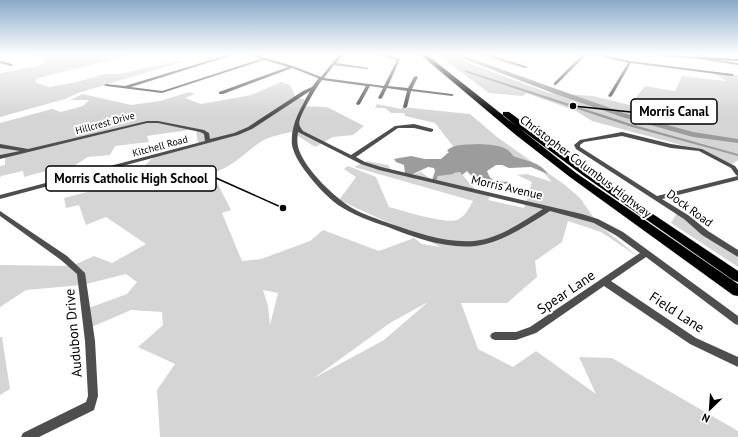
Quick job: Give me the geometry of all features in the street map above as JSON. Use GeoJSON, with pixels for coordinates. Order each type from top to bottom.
{"type":"FeatureCollection","features":[{"type":"Feature","properties":{"kind":"highway","name":"Christopher Columbus Highway"},"geometry":{"type":"LineString","coordinates":[[449,75],[554,160],[638,222],[738,291]]}},
{"type":"Feature","properties":{"kind":"highway","name":"Christopher Columbus Highway"},"geometry":{"type":"LineString","coordinates":[[458,75],[566,159],[738,277]]}},
{"type":"Feature","properties":{"kind":"street"},"geometry":{"type":"LineString","coordinates":[[124,87],[163,75]]}},
{"type":"Feature","properties":{"kind":"street"},"geometry":{"type":"LineString","coordinates":[[106,85],[158,92],[172,90],[215,75]]}},
{"type":"Feature","properties":{"kind":"street"},"geometry":{"type":"LineString","coordinates":[[221,93],[269,75]]}},
{"type":"Feature","properties":{"kind":"street"},"geometry":{"type":"LineString","coordinates":[[306,75],[318,83],[369,85],[452,95]]}},
{"type":"Feature","properties":{"kind":"street"},"geometry":{"type":"LineString","coordinates":[[324,75],[318,83],[297,124],[294,137],[297,154],[315,180],[333,199],[346,209],[360,216],[423,238],[455,244],[486,241],[503,235],[550,208]]}},
{"type":"Feature","properties":{"kind":"street"},"geometry":{"type":"LineString","coordinates":[[380,98],[392,75]]}},
{"type":"Feature","properties":{"kind":"street"},"geometry":{"type":"LineString","coordinates":[[555,84],[564,75]]}},
{"type":"Feature","properties":{"kind":"street"},"geometry":{"type":"LineString","coordinates":[[610,96],[622,75]]}},
{"type":"Feature","properties":{"kind":"street"},"geometry":{"type":"LineString","coordinates":[[406,107],[409,90],[416,77]]}},
{"type":"Feature","properties":{"kind":"street","name":"Kitchell Road"},"geometry":{"type":"LineString","coordinates":[[0,197],[208,142],[247,130],[318,83]]}},
{"type":"Feature","properties":{"kind":"street"},"geometry":{"type":"LineString","coordinates":[[358,104],[369,85]]}},
{"type":"Feature","properties":{"kind":"street","name":"Hillcrest Drive"},"geometry":{"type":"LineString","coordinates":[[0,157],[92,136],[131,125],[153,122],[202,131],[206,133],[208,142]]}},
{"type":"Feature","properties":{"kind":"street","name":"Morris Avenue"},"geometry":{"type":"LineString","coordinates":[[297,124],[298,129],[304,134],[370,165],[392,172],[550,208],[596,221],[620,234],[738,321]]}},
{"type":"Feature","properties":{"kind":"street"},"geometry":{"type":"LineString","coordinates":[[352,157],[397,127],[414,126],[431,130]]}},
{"type":"Feature","properties":{"kind":"street"},"geometry":{"type":"LineString","coordinates":[[656,198],[578,148],[577,145],[582,141],[622,134],[652,140],[671,146],[700,150],[733,167],[738,174]]}},
{"type":"Feature","properties":{"kind":"street"},"geometry":{"type":"LineString","coordinates":[[0,146],[30,151]]}},
{"type":"Feature","properties":{"kind":"street","name":"Dock Road"},"geometry":{"type":"LineString","coordinates":[[656,198],[738,178]]}},
{"type":"Feature","properties":{"kind":"street","name":"Dock Road"},"geometry":{"type":"LineString","coordinates":[[656,198],[686,216],[705,233],[738,254]]}},
{"type":"Feature","properties":{"kind":"street","name":"Audubon Drive"},"geometry":{"type":"LineString","coordinates":[[0,213],[64,258],[81,273],[90,342],[93,396],[90,406],[27,437]]}},
{"type":"Feature","properties":{"kind":"street","name":"Spear Lane"},"geometry":{"type":"LineString","coordinates":[[495,336],[516,336],[533,330],[646,253]]}},
{"type":"Feature","properties":{"kind":"street","name":"Field Lane"},"geometry":{"type":"LineString","coordinates":[[604,281],[693,341],[738,362]]}},
{"type":"Feature","properties":{"kind":"shaded area"},"geometry":{"type":"Polygon","coordinates":[[[0,75],[49,75],[38,78],[35,82],[49,87],[77,82],[99,75],[137,75],[78,93],[65,99],[0,117],[0,75]]]}},
{"type":"Feature","properties":{"kind":"shaded area"},"geometry":{"type":"Polygon","coordinates":[[[465,75],[501,75],[549,93],[593,96],[630,105],[645,86],[675,91],[682,76],[726,81],[718,75],[738,75],[738,160],[732,164],[696,149],[592,121],[576,111],[526,93],[523,96],[489,93],[465,75]]]}},
{"type":"Feature","properties":{"kind":"shaded area"},"geometry":{"type":"Polygon","coordinates":[[[281,82],[290,85],[296,98],[305,99],[302,106],[327,107],[364,126],[353,135],[333,137],[315,147],[292,132],[273,136],[262,141],[226,167],[212,173],[231,210],[222,213],[242,261],[261,259],[310,241],[323,230],[379,251],[414,238],[422,244],[441,247],[339,200],[356,177],[344,169],[348,166],[376,177],[389,207],[424,216],[451,221],[457,220],[465,215],[473,201],[354,167],[367,161],[388,165],[393,173],[413,174],[421,172],[432,180],[440,175],[460,172],[477,192],[490,197],[488,200],[524,208],[532,182],[517,175],[527,174],[552,182],[544,173],[529,165],[456,150],[435,123],[405,116],[404,113],[391,113],[385,108],[375,108],[377,104],[401,109],[402,107],[470,114],[497,137],[565,185],[580,198],[598,224],[640,258],[601,232],[568,221],[562,242],[535,261],[537,277],[507,303],[461,303],[478,349],[513,367],[536,351],[596,394],[579,357],[612,358],[738,431],[738,437],[160,437],[157,390],[175,364],[138,347],[163,325],[162,312],[131,310],[87,329],[83,310],[127,294],[137,282],[126,274],[82,285],[26,290],[0,307],[0,265],[72,266],[94,256],[112,263],[146,244],[106,217],[86,225],[79,205],[66,208],[64,198],[145,177],[143,167],[154,157],[198,144],[196,129],[147,136],[149,142],[115,146],[110,155],[88,157],[72,167],[61,167],[24,177],[23,171],[1,176],[0,178],[0,166],[5,165],[5,157],[0,158],[0,123],[52,109],[61,112],[83,106],[89,100],[70,100],[83,94],[131,105],[160,101],[189,92],[195,94],[185,98],[201,104],[251,95],[281,82]],[[263,290],[268,306],[270,325],[278,293],[263,290]],[[428,302],[390,323],[314,378],[384,340],[428,302]]]}},
{"type":"Feature","properties":{"kind":"shaded area"},"geometry":{"type":"Polygon","coordinates":[[[461,145],[492,145],[507,149],[513,156],[537,164],[548,174],[531,167],[509,168],[502,165],[496,165],[487,171],[491,178],[495,181],[509,182],[503,185],[503,188],[491,189],[478,183],[467,171],[462,175],[460,172],[438,176],[436,181],[432,180],[435,171],[434,168],[428,167],[413,174],[405,174],[404,165],[396,162],[394,159],[411,156],[425,159],[441,159],[449,152],[447,151],[450,148],[461,145]]]}},
{"type":"Feature","properties":{"kind":"shaded area"},"geometry":{"type":"Polygon","coordinates":[[[678,211],[738,252],[738,267],[671,223],[678,211]]]}},
{"type":"Feature","properties":{"kind":"shaded area"},"geometry":{"type":"Polygon","coordinates":[[[0,337],[2,337],[10,389],[0,395],[0,337]]]}},
{"type":"Feature","properties":{"kind":"waterway"},"geometry":{"type":"LineString","coordinates":[[479,75],[633,126],[738,155]]}},
{"type":"Feature","properties":{"kind":"waterway"},"geometry":{"type":"LineString","coordinates":[[512,75],[624,116],[693,135],[738,141]]}},
{"type":"Feature","properties":{"kind":"place","name":"Morris Canal"},"geometry":{"type":"Point","coordinates":[573,106]}},
{"type":"Feature","properties":{"kind":"place","name":"Morris Catholic High School"},"geometry":{"type":"Point","coordinates":[283,208]}}]}
